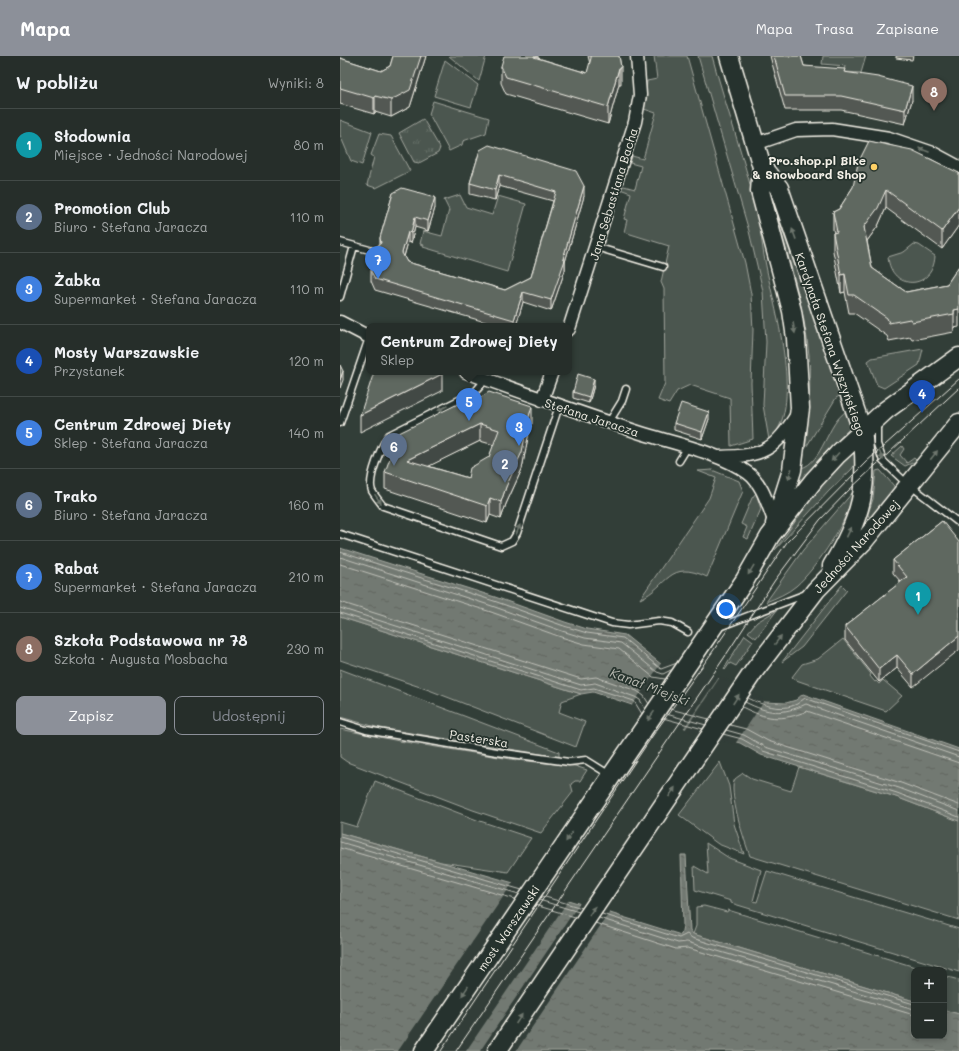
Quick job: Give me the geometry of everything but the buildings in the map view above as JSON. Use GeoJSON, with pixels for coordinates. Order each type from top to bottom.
{"type":"FeatureCollection","features":[{"type":"Feature","properties":{"kind":"main road","name":"Kardynała Stefana Wyszyńskiego"},"geometry":{"type":"LineString","coordinates":[[729,56],[762,166],[779,188],[862,430],[866,462],[861,503],[842,549],[816,590]]}},
{"type":"Feature","properties":{"kind":"main road","name":"Kardynała Stefana Wyszyńskiego"},"geometry":{"type":"LineString","coordinates":[[762,166],[760,191],[792,311],[796,338],[800,408],[792,470],[772,530]]}},
{"type":"Feature","properties":{"kind":"main road"},"geometry":{"type":"LineString","coordinates":[[710,630],[745,580],[772,530],[814,480],[862,430],[959,357]]}},
{"type":"Feature","properties":{"kind":"main road","name":"Jedności Narodowej"},"geometry":{"type":"LineString","coordinates":[[497,1051],[754,671],[816,590],[863,542],[959,423]]}},
{"type":"Feature","properties":{"kind":"main road","name":"most Warszawski"},"geometry":{"type":"LineString","coordinates":[[424,1051],[710,630]]}},
{"type":"Feature","properties":{"kind":"street","name":"Jana Sebastiana Bacha"},"geometry":{"type":"LineString","coordinates":[[571,323],[635,122],[640,95],[637,56]]}},
{"type":"Feature","properties":{"kind":"street"},"geometry":{"type":"LineString","coordinates":[[755,144],[796,130],[832,129],[888,138],[933,153],[959,167]]}},
{"type":"Feature","properties":{"kind":"street"},"geometry":{"type":"LineString","coordinates":[[340,322],[366,336]]}},
{"type":"Feature","properties":{"kind":"street","name":"Stefana Jaracza"},"geometry":{"type":"LineString","coordinates":[[475,375],[559,406],[718,457],[746,472],[756,482],[767,502],[772,530]]}},
{"type":"Feature","properties":{"kind":"street"},"geometry":{"type":"LineString","coordinates":[[542,400],[551,375]]}},
{"type":"Feature","properties":{"kind":"street","name":"Stefana Jaracza"},"geometry":{"type":"LineString","coordinates":[[718,457],[753,455],[771,448],[785,432],[800,408]]}},
{"type":"Feature","properties":{"kind":"lane"},"geometry":{"type":"LineString","coordinates":[[340,242],[376,252]]}},
{"type":"Feature","properties":{"kind":"lane"},"geometry":{"type":"LineString","coordinates":[[340,297],[354,246]]}},
{"type":"Feature","properties":{"kind":"lane"},"geometry":{"type":"LineString","coordinates":[[596,247],[662,267]]}},
{"type":"Feature","properties":{"kind":"lane"},"geometry":{"type":"LineString","coordinates":[[340,423],[366,347]]}},
{"type":"Feature","properties":{"kind":"lane"},"geometry":{"type":"LineString","coordinates":[[486,379],[476,392],[389,435],[383,442],[371,481],[372,490],[383,506],[501,546],[512,541],[517,533],[559,406]]}},
{"type":"Feature","properties":{"kind":"lane"},"geometry":{"type":"LineString","coordinates":[[609,422],[622,402],[626,389]]}},
{"type":"Feature","properties":{"kind":"lane"},"geometry":{"type":"LineString","coordinates":[[878,417],[876,436],[880,455],[893,471],[959,523]]}},
{"type":"Feature","properties":{"kind":"lane"},"geometry":{"type":"LineString","coordinates":[[679,461],[687,448]]}},
{"type":"Feature","properties":{"kind":"lane"},"geometry":{"type":"LineString","coordinates":[[340,534],[612,623],[628,625],[659,621],[672,624],[688,632]]}},
{"type":"Feature","properties":{"kind":"lane"},"geometry":{"type":"LineString","coordinates":[[710,630],[816,590]]}},
{"type":"Feature","properties":{"kind":"lane","name":"Pasterska"},"geometry":{"type":"LineString","coordinates":[[340,722],[366,730],[497,752],[569,762],[586,760],[611,776]]}},
{"type":"Feature","properties":{"kind":"green space"},"geometry":{"type":"Polygon","coordinates":[[[449,56],[486,56],[479,81],[449,56]]]}},
{"type":"Feature","properties":{"kind":"green space"},"geometry":{"type":"Polygon","coordinates":[[[654,56],[687,56],[745,263],[751,294],[753,330],[751,383],[753,439],[731,446],[730,398],[690,385],[677,391],[669,404],[658,400],[665,383],[664,289],[661,282],[669,246],[624,232],[627,220],[624,219],[631,193],[620,189],[624,186],[635,189],[641,166],[630,163],[632,156],[643,159],[656,113],[644,109],[647,81],[657,79],[654,56]]]}},
{"type":"Feature","properties":{"kind":"green space"},"geometry":{"type":"Polygon","coordinates":[[[698,56],[712,56],[758,216],[765,263],[781,334],[786,384],[785,407],[780,426],[769,440],[763,405],[766,342],[763,291],[749,231],[698,56]]]}},
{"type":"Feature","properties":{"kind":"green space"},"geometry":{"type":"Polygon","coordinates":[[[823,56],[866,56],[861,73],[844,72],[845,66],[822,64],[823,56]]]}},
{"type":"Feature","properties":{"kind":"green space"},"geometry":{"type":"Polygon","coordinates":[[[445,60],[478,85],[471,107],[434,96],[445,60]]]}},
{"type":"Feature","properties":{"kind":"green space"},"geometry":{"type":"Polygon","coordinates":[[[433,101],[489,118],[486,133],[463,141],[462,145],[449,151],[429,114],[433,101]]]}},
{"type":"Feature","properties":{"kind":"green space"},"geometry":{"type":"Polygon","coordinates":[[[423,119],[440,148],[438,153],[419,163],[414,162],[399,133],[423,119]]]}},
{"type":"Feature","properties":{"kind":"green space"},"geometry":{"type":"Polygon","coordinates":[[[340,120],[372,132],[362,165],[351,161],[340,135],[340,120]]]}},
{"type":"Feature","properties":{"kind":"green space"},"geometry":{"type":"Polygon","coordinates":[[[379,134],[391,136],[410,171],[376,188],[367,185],[374,157],[371,155],[379,134]]]}},
{"type":"Feature","properties":{"kind":"green space"},"geometry":{"type":"Polygon","coordinates":[[[460,195],[466,207],[492,215],[498,196],[526,204],[507,272],[423,247],[424,245],[420,244],[423,231],[442,236],[449,210],[444,200],[460,195]]]}},
{"type":"Feature","properties":{"kind":"green space"},"geometry":{"type":"Polygon","coordinates":[[[774,207],[841,395],[836,398],[805,449],[810,391],[810,367],[807,336],[795,281],[774,207]]]}},
{"type":"Feature","properties":{"kind":"green space"},"geometry":{"type":"Polygon","coordinates":[[[914,244],[919,245],[935,256],[933,267],[927,276],[920,281],[904,281],[896,276],[891,268],[888,257],[904,252],[914,244]]]}},
{"type":"Feature","properties":{"kind":"green space"},"geometry":{"type":"Polygon","coordinates":[[[923,349],[919,365],[884,388],[877,385],[868,361],[872,358],[923,349]]]}},
{"type":"Feature","properties":{"kind":"green space"},"geometry":{"type":"Polygon","coordinates":[[[847,411],[851,427],[819,459],[799,485],[797,484],[801,468],[808,465],[815,459],[834,424],[840,416],[847,411]]]}},
{"type":"Feature","properties":{"kind":"green space"},"geometry":{"type":"Polygon","coordinates":[[[902,446],[904,449],[900,455],[907,463],[914,458],[917,461],[905,466],[891,456],[902,446]]]}},
{"type":"Feature","properties":{"kind":"green space"},"geometry":{"type":"Polygon","coordinates":[[[854,450],[856,451],[856,462],[852,469],[829,491],[775,550],[819,488],[854,450]]]}},
{"type":"Feature","properties":{"kind":"green space"},"geometry":{"type":"Polygon","coordinates":[[[712,470],[739,481],[743,491],[707,577],[694,572],[684,571],[676,573],[670,576],[650,594],[640,599],[709,498],[716,478],[698,471],[712,470]]]}},
{"type":"Feature","properties":{"kind":"green space"},"geometry":{"type":"Polygon","coordinates":[[[880,470],[894,486],[894,488],[873,516],[869,517],[868,514],[873,499],[876,471],[880,470]]]}},
{"type":"Feature","properties":{"kind":"green space"},"geometry":{"type":"Polygon","coordinates":[[[853,492],[851,503],[846,515],[831,542],[813,568],[793,589],[766,602],[803,550],[853,492]]]}},
{"type":"Feature","properties":{"kind":"green space"},"geometry":{"type":"Polygon","coordinates":[[[756,493],[761,509],[748,539],[743,537],[747,527],[741,524],[752,498],[756,493]]]}},
{"type":"Feature","properties":{"kind":"green space"},"geometry":{"type":"Polygon","coordinates":[[[842,585],[847,590],[802,647],[782,662],[842,585]]]}},
{"type":"Feature","properties":{"kind":"green space"},"geometry":{"type":"Polygon","coordinates":[[[777,610],[756,638],[748,632],[757,622],[777,610]]]}},
{"type":"Feature","properties":{"kind":"green space"},"geometry":{"type":"Polygon","coordinates":[[[340,617],[581,694],[562,701],[559,712],[585,722],[576,747],[429,690],[340,660],[340,617]]]}},
{"type":"Feature","properties":{"kind":"green space"},"geometry":{"type":"Polygon","coordinates":[[[745,635],[753,641],[736,666],[730,663],[725,670],[724,669],[745,635]]]}},
{"type":"Feature","properties":{"kind":"green space"},"geometry":{"type":"Polygon","coordinates":[[[843,639],[871,674],[870,676],[875,682],[876,681],[879,684],[883,680],[902,696],[886,711],[796,680],[792,677],[802,664],[818,659],[843,639]]]}},
{"type":"Feature","properties":{"kind":"green space"},"geometry":{"type":"Polygon","coordinates":[[[340,669],[559,752],[559,757],[380,728],[340,717],[340,669]]]}},
{"type":"Feature","properties":{"kind":"green space"},"geometry":{"type":"Polygon","coordinates":[[[340,729],[399,741],[517,760],[575,766],[587,770],[580,781],[575,781],[571,784],[573,792],[541,833],[473,810],[347,762],[340,757],[340,729]]]}},
{"type":"Feature","properties":{"kind":"green space"},"geometry":{"type":"Polygon","coordinates":[[[720,762],[729,786],[734,824],[744,854],[718,844],[679,815],[720,762]]]}},
{"type":"Feature","properties":{"kind":"green space"},"geometry":{"type":"Polygon","coordinates":[[[799,767],[896,797],[959,821],[959,920],[750,856],[735,805],[733,785],[735,779],[743,773],[752,779],[791,791],[799,767]]]}},
{"type":"Feature","properties":{"kind":"green space"},"geometry":{"type":"Polygon","coordinates":[[[375,781],[477,820],[531,838],[508,872],[441,862],[340,833],[340,822],[357,827],[375,781]]]}},
{"type":"Feature","properties":{"kind":"green space"},"geometry":{"type":"Polygon","coordinates":[[[706,843],[729,858],[761,870],[753,901],[757,902],[767,871],[959,929],[959,972],[947,968],[947,967],[942,967],[731,903],[731,901],[695,890],[694,866],[708,874],[706,843]]]}},
{"type":"Feature","properties":{"kind":"green space"},"geometry":{"type":"Polygon","coordinates":[[[704,906],[727,912],[728,910],[915,967],[911,967],[911,1000],[693,934],[696,926],[696,907],[704,906]]]}},
{"type":"Feature","properties":{"kind":"green space"},"geometry":{"type":"Polygon","coordinates":[[[947,977],[959,980],[959,1014],[947,1011],[947,977]]]}},
{"type":"Feature","properties":{"kind":"water","name":"Kanał Miejski"},"geometry":{"type":"Polygon","coordinates":[[[340,548],[495,597],[587,629],[625,635],[662,665],[677,658],[765,702],[786,703],[796,700],[803,694],[959,749],[959,821],[896,797],[761,755],[740,743],[638,717],[632,705],[593,692],[581,694],[340,617],[340,548]]]}},
{"type":"Feature","properties":{"kind":"water"},"geometry":{"type":"Polygon","coordinates":[[[340,833],[510,882],[681,935],[683,926],[681,855],[686,855],[690,930],[693,934],[911,1000],[911,1039],[947,1039],[947,1011],[959,1014],[959,1051],[340,1051],[340,833]]]}},
{"type":"Feature","properties":{"kind":"pier"},"geometry":{"type":"Polygon","coordinates":[[[676,656],[719,677],[683,729],[638,719],[631,707],[662,662],[676,656]]]}},
{"type":"Feature","properties":{"kind":"pier"},"geometry":{"type":"Polygon","coordinates":[[[720,677],[765,700],[735,744],[685,730],[720,677]]]}},
{"type":"Feature","properties":{"kind":"pier"},"geometry":{"type":"Polygon","coordinates":[[[514,881],[570,898],[466,1051],[398,1051],[514,881]]]}},
{"type":"Feature","properties":{"kind":"pier"},"geometry":{"type":"Polygon","coordinates":[[[581,901],[611,910],[516,1051],[480,1051],[581,901]]]}},
{"type":"Feature","properties":{"kind":"tram line"},"geometry":{"type":"LineString","coordinates":[[441,1051],[653,735],[711,654],[787,542],[866,462],[959,379]]}},
{"type":"Feature","properties":{"kind":"tram line"},"geometry":{"type":"LineString","coordinates":[[456,1051],[724,658],[775,580],[820,520],[848,491],[959,388]]}},
{"type":"Feature","properties":{"kind":"place","name":"Szkoła Podstawowa nr 78"},"geometry":{"type":"Point","coordinates":[934,111]}},
{"type":"Feature","properties":{"kind":"place","name":"Pro.shop.pl Bike & Snowboard Shop"},"geometry":{"type":"Point","coordinates":[874,167]}},
{"type":"Feature","properties":{"kind":"place","name":"Rabat"},"geometry":{"type":"Point","coordinates":[378,279]}},
{"type":"Feature","properties":{"kind":"place","name":"Mosty Warszawskie"},"geometry":{"type":"Point","coordinates":[922,413]}},
{"type":"Feature","properties":{"kind":"place","name":"Centrum Zdrowej Diety"},"geometry":{"type":"Point","coordinates":[469,421]}},
{"type":"Feature","properties":{"kind":"place","name":"Żabka"},"geometry":{"type":"Point","coordinates":[519,446]}},
{"type":"Feature","properties":{"kind":"place","name":"Trako"},"geometry":{"type":"Point","coordinates":[394,466]}},
{"type":"Feature","properties":{"kind":"place","name":"Promotion Club"},"geometry":{"type":"Point","coordinates":[505,483]}},
{"type":"Feature","properties":{"kind":"place","name":"Słodownia"},"geometry":{"type":"Point","coordinates":[918,615]}}]}
